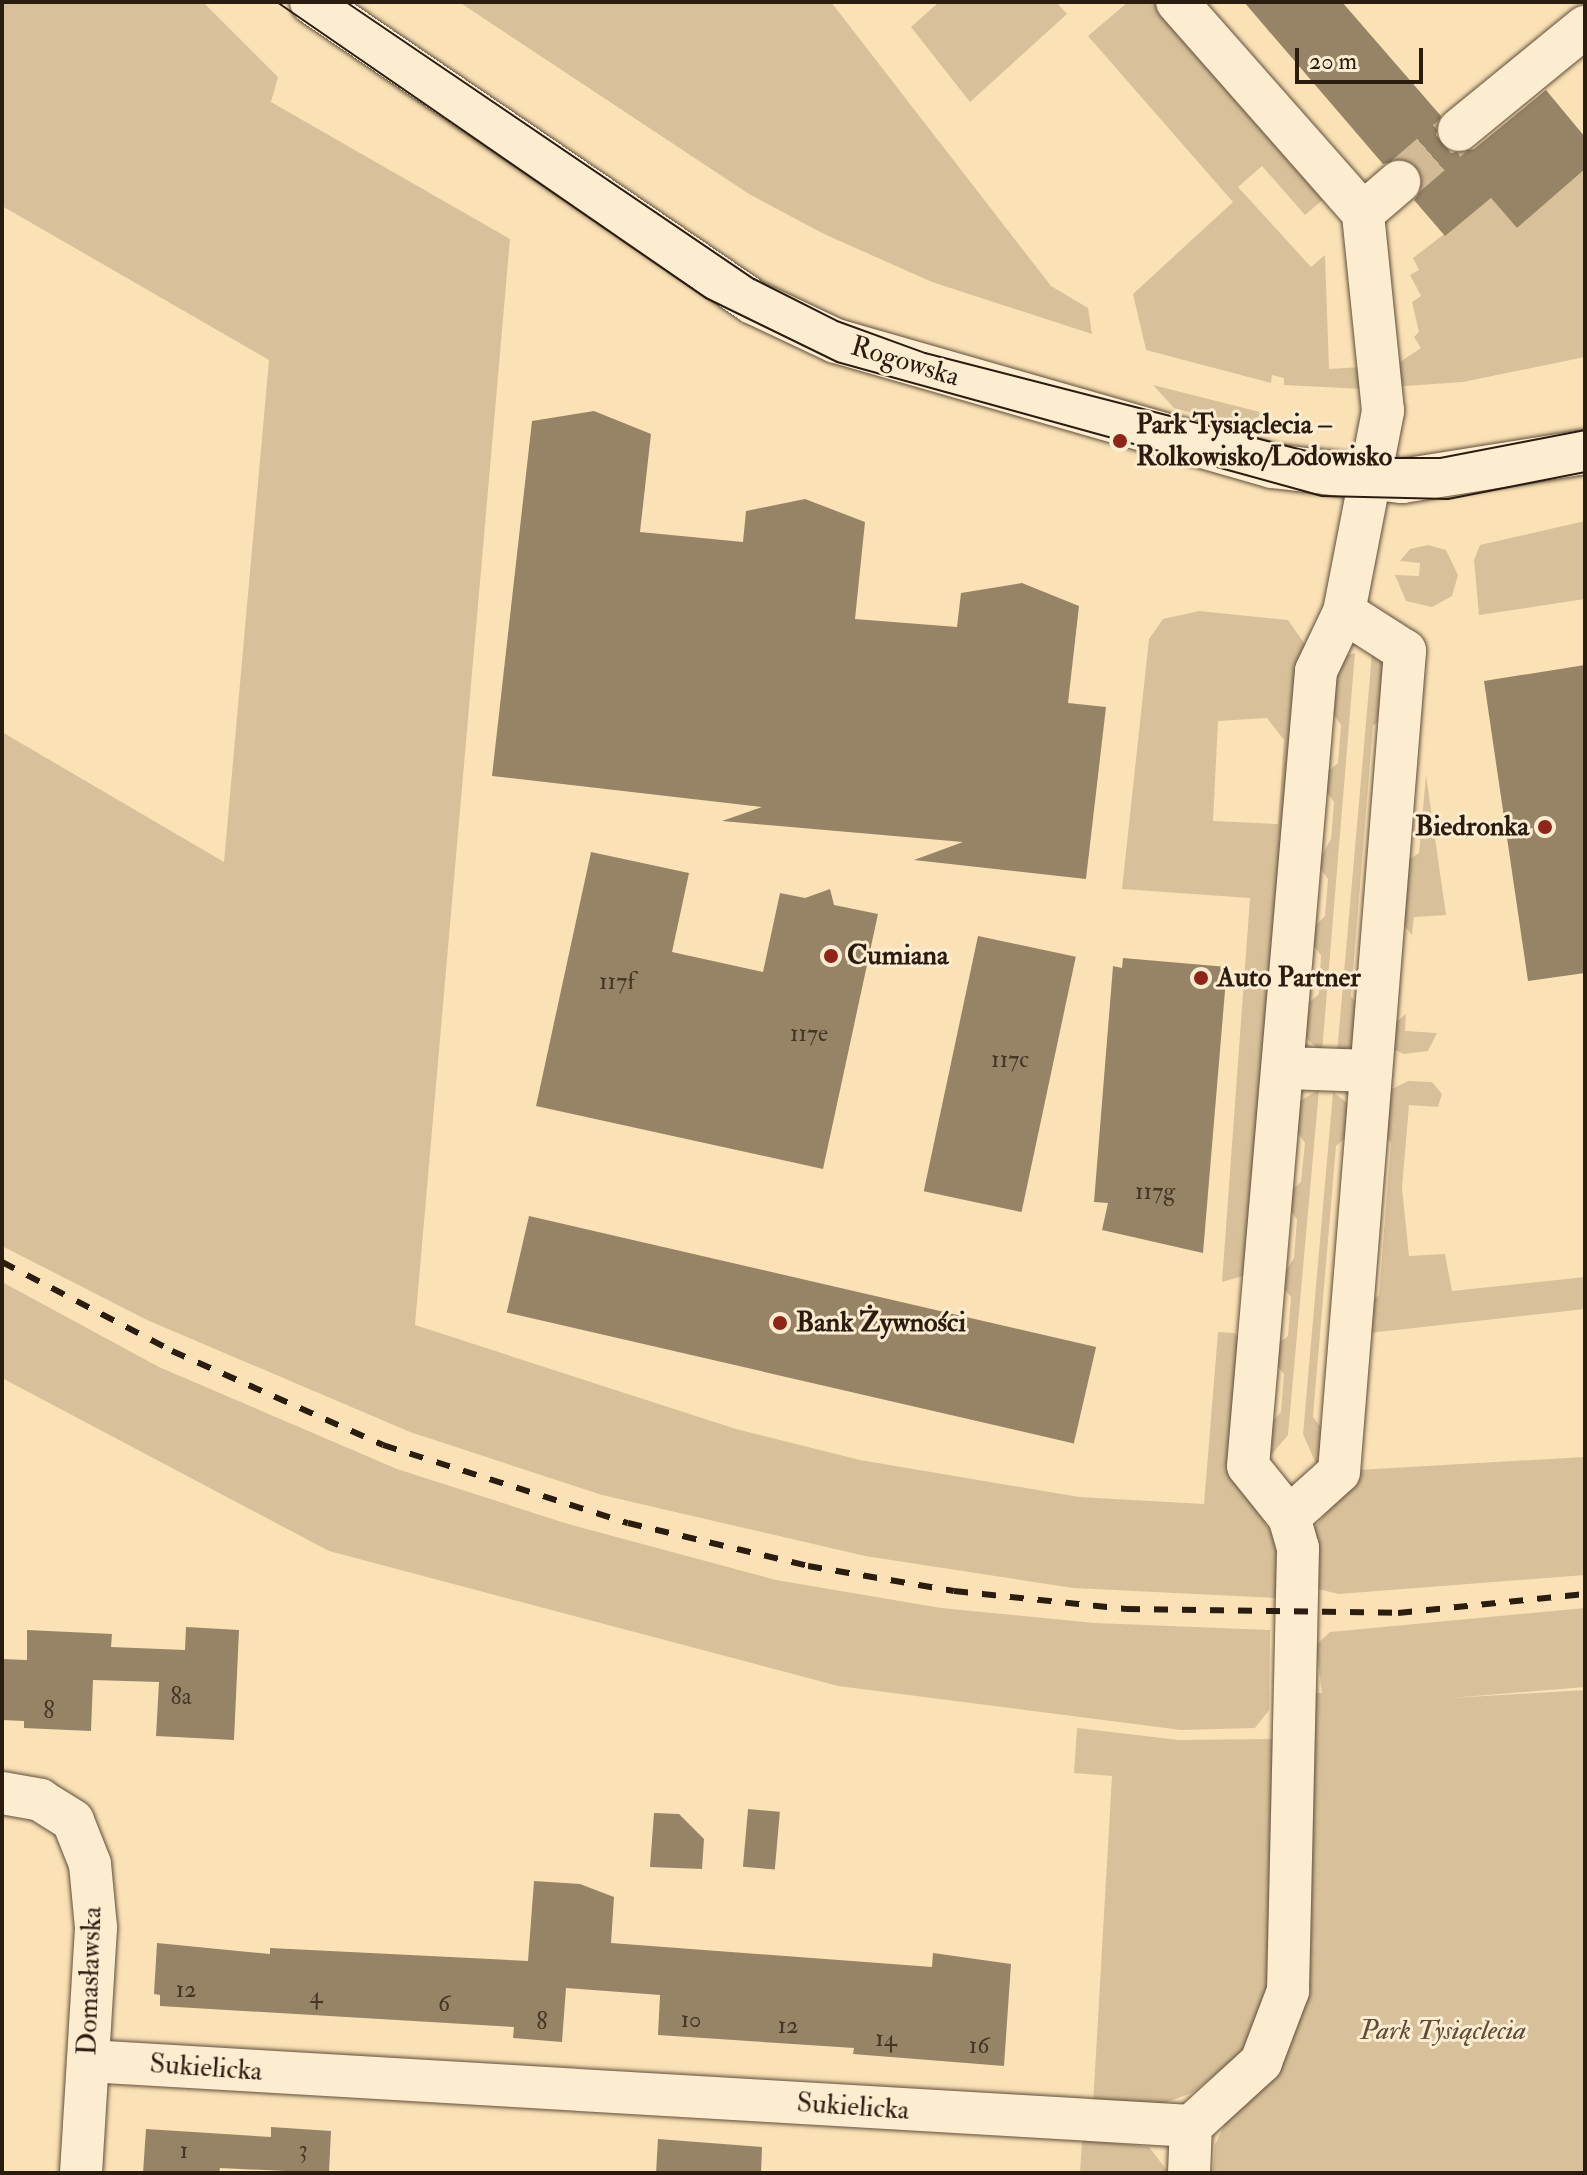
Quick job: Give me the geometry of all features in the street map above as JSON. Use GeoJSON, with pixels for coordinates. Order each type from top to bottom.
{"type":"FeatureCollection","features":[{"type":"Feature","properties":{"kind":"street","name":"Rogowska"},"geometry":{"type":"LineString","coordinates":[[312,2],[753,302],[836,341],[1272,466],[1374,480],[1433,479],[1585,452]]}},
{"type":"Feature","properties":{"kind":"street"},"geometry":{"type":"LineString","coordinates":[[1177,2],[1363,213],[1383,411],[1374,480],[1344,612],[1316,671],[1285,1068],[1248,1466],[1289,1517],[1298,1548],[1288,1991],[1279,2027],[1261,2062],[1191,2126],[1189,2173]]}},
{"type":"Feature","properties":{"kind":"street"},"geometry":{"type":"LineString","coordinates":[[1459,130],[1585,27]]}},
{"type":"Feature","properties":{"kind":"street"},"geometry":{"type":"LineString","coordinates":[[1363,213],[1399,182]]}},
{"type":"Feature","properties":{"kind":"street"},"geometry":{"type":"LineString","coordinates":[[1289,1517],[1339,1472],[1405,651],[1344,612]]}},
{"type":"Feature","properties":{"kind":"street"},"geometry":{"type":"LineString","coordinates":[[1285,1068],[1371,1071]]}},
{"type":"Feature","properties":{"kind":"street","name":"Domasławska"},"geometry":{"type":"LineString","coordinates":[[2,1793],[40,1800],[73,1821],[90,1864],[96,1928],[81,2173]]}},
{"type":"Feature","properties":{"kind":"street","name":"Sukielicka"},"geometry":{"type":"LineString","coordinates":[[88,2061],[1191,2126]]}},
{"type":"Feature","properties":{"kind":"green space"},"geometry":{"type":"Polygon","coordinates":[[[2,2],[203,2],[278,77],[271,102],[510,239],[415,1325],[736,1429],[860,1460],[1079,1497],[1204,1504],[1218,1332],[1234,1333],[1243,1341],[1245,1492],[1282,1550],[1277,1598],[1073,1588],[865,1556],[602,1495],[410,1432],[147,1320],[2,1246],[2,732],[224,862],[269,360],[2,206],[2,2]]]}},
{"type":"Feature","properties":{"kind":"green space"},"geometry":{"type":"Polygon","coordinates":[[[459,2],[831,2],[1051,286],[1088,308],[1092,334],[932,282],[824,234],[749,194],[459,2]]]}},
{"type":"Feature","properties":{"kind":"green space"},"geometry":{"type":"Polygon","coordinates":[[[939,2],[1056,2],[1067,14],[970,102],[911,27],[939,2]]]}},
{"type":"Feature","properties":{"kind":"green space"},"geometry":{"type":"Polygon","coordinates":[[[1128,2],[1158,2],[1326,197],[1305,215],[1262,166],[1238,187],[1311,267],[1325,255],[1329,369],[1361,367],[1362,389],[1284,385],[1284,378],[1272,375],[1271,383],[1146,350],[1133,294],[1233,202],[1088,36],[1128,2]]]}},
{"type":"Feature","properties":{"kind":"green space"},"geometry":{"type":"Polygon","coordinates":[[[1585,169],[1585,357],[1463,382],[1390,387],[1388,370],[1421,348],[1414,337],[1419,332],[1412,302],[1421,296],[1410,275],[1419,270],[1413,258],[1491,198],[1517,228],[1585,169]]]}},
{"type":"Feature","properties":{"kind":"green space"},"geometry":{"type":"Polygon","coordinates":[[[1153,385],[1260,412],[1255,430],[1174,408],[1153,385]]]}},
{"type":"Feature","properties":{"kind":"green space"},"geometry":{"type":"Polygon","coordinates":[[[1585,521],[1585,599],[1479,615],[1474,560],[1480,545],[1585,521]]]}},
{"type":"Feature","properties":{"kind":"green space"},"geometry":{"type":"Polygon","coordinates":[[[1428,545],[1446,550],[1458,575],[1452,596],[1432,607],[1406,601],[1395,575],[1419,576],[1420,563],[1400,561],[1410,549],[1428,545]]]}},
{"type":"Feature","properties":{"kind":"green space"},"geometry":{"type":"Polygon","coordinates":[[[1199,611],[1288,620],[1306,646],[1253,1273],[1222,1282],[1250,898],[1122,889],[1149,639],[1163,619],[1199,611]],[[1267,718],[1218,721],[1213,821],[1278,824],[1284,740],[1267,718]]]}},
{"type":"Feature","properties":{"kind":"green space"},"geometry":{"type":"Polygon","coordinates":[[[1355,653],[1322,1052],[1302,1035],[1300,1010],[1319,994],[1321,955],[1310,942],[1311,930],[1325,916],[1328,879],[1317,864],[1331,839],[1334,802],[1324,788],[1326,773],[1338,763],[1341,725],[1327,705],[1343,657],[1355,653]]]}},
{"type":"Feature","properties":{"kind":"green space"},"geometry":{"type":"Polygon","coordinates":[[[1372,654],[1384,664],[1389,713],[1373,726],[1351,996],[1363,1013],[1354,1046],[1337,1053],[1372,654]]]}},
{"type":"Feature","properties":{"kind":"green space"},"geometry":{"type":"Polygon","coordinates":[[[1426,775],[1446,915],[1414,917],[1412,935],[1400,920],[1401,865],[1419,853],[1426,775]]]}},
{"type":"Feature","properties":{"kind":"green space"},"geometry":{"type":"Polygon","coordinates":[[[1406,1014],[1405,1031],[1437,1033],[1428,1051],[1404,1054],[1390,1048],[1396,1022],[1406,1014]]]}},
{"type":"Feature","properties":{"kind":"green space"},"geometry":{"type":"Polygon","coordinates":[[[1408,1081],[1432,1082],[1442,1094],[1438,1107],[1409,1105],[1402,1188],[1409,1256],[1445,1254],[1452,1291],[1585,1277],[1585,1309],[1360,1334],[1361,1311],[1379,1295],[1391,1143],[1379,1126],[1390,1090],[1408,1081]]]}},
{"type":"Feature","properties":{"kind":"green space"},"geometry":{"type":"Polygon","coordinates":[[[1319,1090],[1288,1435],[1268,1459],[1263,1432],[1281,1412],[1284,1374],[1273,1361],[1273,1347],[1288,1336],[1291,1297],[1279,1282],[1294,1258],[1297,1219],[1287,1207],[1290,1191],[1301,1182],[1305,1143],[1291,1123],[1298,1102],[1319,1090]]]}},
{"type":"Feature","properties":{"kind":"green space"},"geometry":{"type":"Polygon","coordinates":[[[1333,1092],[1352,1107],[1356,1129],[1336,1146],[1313,1417],[1328,1436],[1316,1464],[1303,1434],[1333,1092]]]}},
{"type":"Feature","properties":{"kind":"green space"},"geometry":{"type":"Polygon","coordinates":[[[2,1282],[159,1367],[397,1469],[568,1524],[776,1580],[941,1608],[1095,1623],[1270,1630],[1269,1710],[1255,1728],[1181,1730],[838,1686],[329,1551],[2,1378],[2,1282]]]}},
{"type":"Feature","properties":{"kind":"green space"},"geometry":{"type":"Polygon","coordinates":[[[1585,1457],[1585,1575],[1339,1594],[1313,1588],[1309,1536],[1357,1470],[1585,1457]]]}},
{"type":"Feature","properties":{"kind":"green space","name":"Park Tysiąclecia"},"geometry":{"type":"Polygon","coordinates":[[[1585,1608],[1585,1687],[1451,1698],[1585,1690],[1585,2173],[1213,2173],[1215,2145],[1228,2117],[1287,2055],[1302,2009],[1309,1693],[1322,1693],[1316,1645],[1330,1632],[1585,1608]]]}},
{"type":"Feature","properties":{"kind":"green space"},"geometry":{"type":"Polygon","coordinates":[[[1077,1728],[1179,1740],[1275,1739],[1272,1983],[1254,2034],[1238,2056],[1192,2093],[1156,2106],[1093,2105],[1112,1776],[1074,1773],[1077,1728]]]}},
{"type":"Feature","properties":{"kind":"green space"},"geometry":{"type":"Polygon","coordinates":[[[1082,2140],[1149,2147],[1169,2173],[1080,2173],[1082,2140]]]}},
{"type":"Feature","properties":{"kind":"building"},"geometry":{"type":"Polygon","coordinates":[[[1244,2],[1342,2],[1441,116],[1436,135],[1451,153],[1474,149],[1546,90],[1585,137],[1585,169],[1517,228],[1491,198],[1445,236],[1414,200],[1422,189],[1418,167],[1406,159],[1383,164],[1244,2]]]}},
{"type":"Feature","properties":{"kind":"building"},"geometry":{"type":"Polygon","coordinates":[[[594,411],[651,434],[640,532],[743,542],[746,511],[805,499],[865,522],[855,619],[957,627],[961,593],[1022,583],[1079,606],[1068,703],[1106,707],[1086,879],[914,860],[963,842],[722,821],[762,807],[492,776],[532,421],[594,411]]]}},
{"type":"Feature","properties":{"kind":"building","name":"Biedronka"},"geometry":{"type":"Polygon","coordinates":[[[1585,665],[1585,973],[1528,981],[1484,681],[1585,665]]]}},
{"type":"Feature","properties":{"kind":"building"},"geometry":{"type":"Polygon","coordinates":[[[591,852],[689,873],[672,952],[763,972],[780,893],[805,898],[830,889],[834,905],[878,914],[823,1169],[536,1106],[591,852]]]}},
{"type":"Feature","properties":{"kind":"building"},"geometry":{"type":"Polygon","coordinates":[[[978,936],[1076,957],[1022,1212],[924,1191],[978,936]]]}},
{"type":"Feature","properties":{"kind":"building"},"geometry":{"type":"Polygon","coordinates":[[[1123,958],[1227,967],[1203,1253],[1102,1230],[1108,1203],[1094,1202],[1113,966],[1122,968],[1123,958]]]}},
{"type":"Feature","properties":{"kind":"building","name":"Bank Żywności"},"geometry":{"type":"Polygon","coordinates":[[[529,1216],[1096,1347],[1074,1443],[507,1312],[529,1216]]]}},
{"type":"Feature","properties":{"kind":"building"},"geometry":{"type":"Polygon","coordinates":[[[186,1627],[239,1630],[234,1740],[156,1736],[159,1682],[93,1680],[91,1731],[24,1728],[24,1721],[2,1720],[2,1659],[27,1660],[27,1630],[112,1634],[111,1647],[185,1650],[186,1627]]]}},
{"type":"Feature","properties":{"kind":"building"},"geometry":{"type":"Polygon","coordinates":[[[748,1809],[780,1812],[775,1870],[743,1867],[748,1809]]]}},
{"type":"Feature","properties":{"kind":"building"},"geometry":{"type":"Polygon","coordinates":[[[654,1813],[679,1814],[704,1839],[702,1869],[650,1867],[654,1813]]]}},
{"type":"Feature","properties":{"kind":"building"},"geometry":{"type":"Polygon","coordinates":[[[534,1881],[580,1884],[614,1897],[611,1943],[932,1967],[933,1953],[1011,1964],[1004,2066],[853,2054],[854,2048],[658,2035],[660,1995],[566,1988],[562,2042],[513,2038],[514,2027],[160,2006],[160,1995],[154,1994],[157,1943],[270,1954],[270,1948],[528,1961],[534,1881]]]}},
{"type":"Feature","properties":{"kind":"building"},"geometry":{"type":"Polygon","coordinates":[[[271,2127],[331,2131],[329,2173],[220,2168],[219,2173],[143,2173],[146,2129],[271,2137],[271,2127]]]}},
{"type":"Feature","properties":{"kind":"building"},"geometry":{"type":"Polygon","coordinates":[[[658,2139],[762,2147],[761,2173],[656,2173],[658,2139]]]}},
{"type":"Feature","properties":{"kind":"tunnel"},"geometry":{"type":"LineString","coordinates":[[1399,182],[1459,130]]}},
{"type":"Feature","properties":{"kind":"tram line"},"geometry":{"type":"LineString","coordinates":[[277,2],[706,298],[837,362],[1322,496],[1448,499],[1585,472]]}},
{"type":"Feature","properties":{"kind":"tram line"},"geometry":{"type":"LineString","coordinates":[[346,2],[754,279],[837,321],[925,353],[1333,458],[1440,458],[1585,430]]}},
{"type":"Feature","properties":{"kind":"railway"},"geometry":{"type":"LineString","coordinates":[[2,1262],[172,1351],[383,1445],[628,1523],[808,1566],[954,1591],[1126,1609],[1398,1613],[1585,1594]]}},
{"type":"Feature","properties":{"kind":"place","name":"Park Tysiąclecia – Rolkowisko/Lodowisko"},"geometry":{"type":"Point","coordinates":[1120,441]}},
{"type":"Feature","properties":{"kind":"place","name":"Biedronka"},"geometry":{"type":"Point","coordinates":[1545,827]}},
{"type":"Feature","properties":{"kind":"place","name":"Cumiana"},"geometry":{"type":"Point","coordinates":[831,956]}},
{"type":"Feature","properties":{"kind":"place","name":"Auto Partner"},"geometry":{"type":"Point","coordinates":[1201,978]}},
{"type":"Feature","properties":{"kind":"place","name":"Bank Żywności"},"geometry":{"type":"Point","coordinates":[780,1323]}}]}
